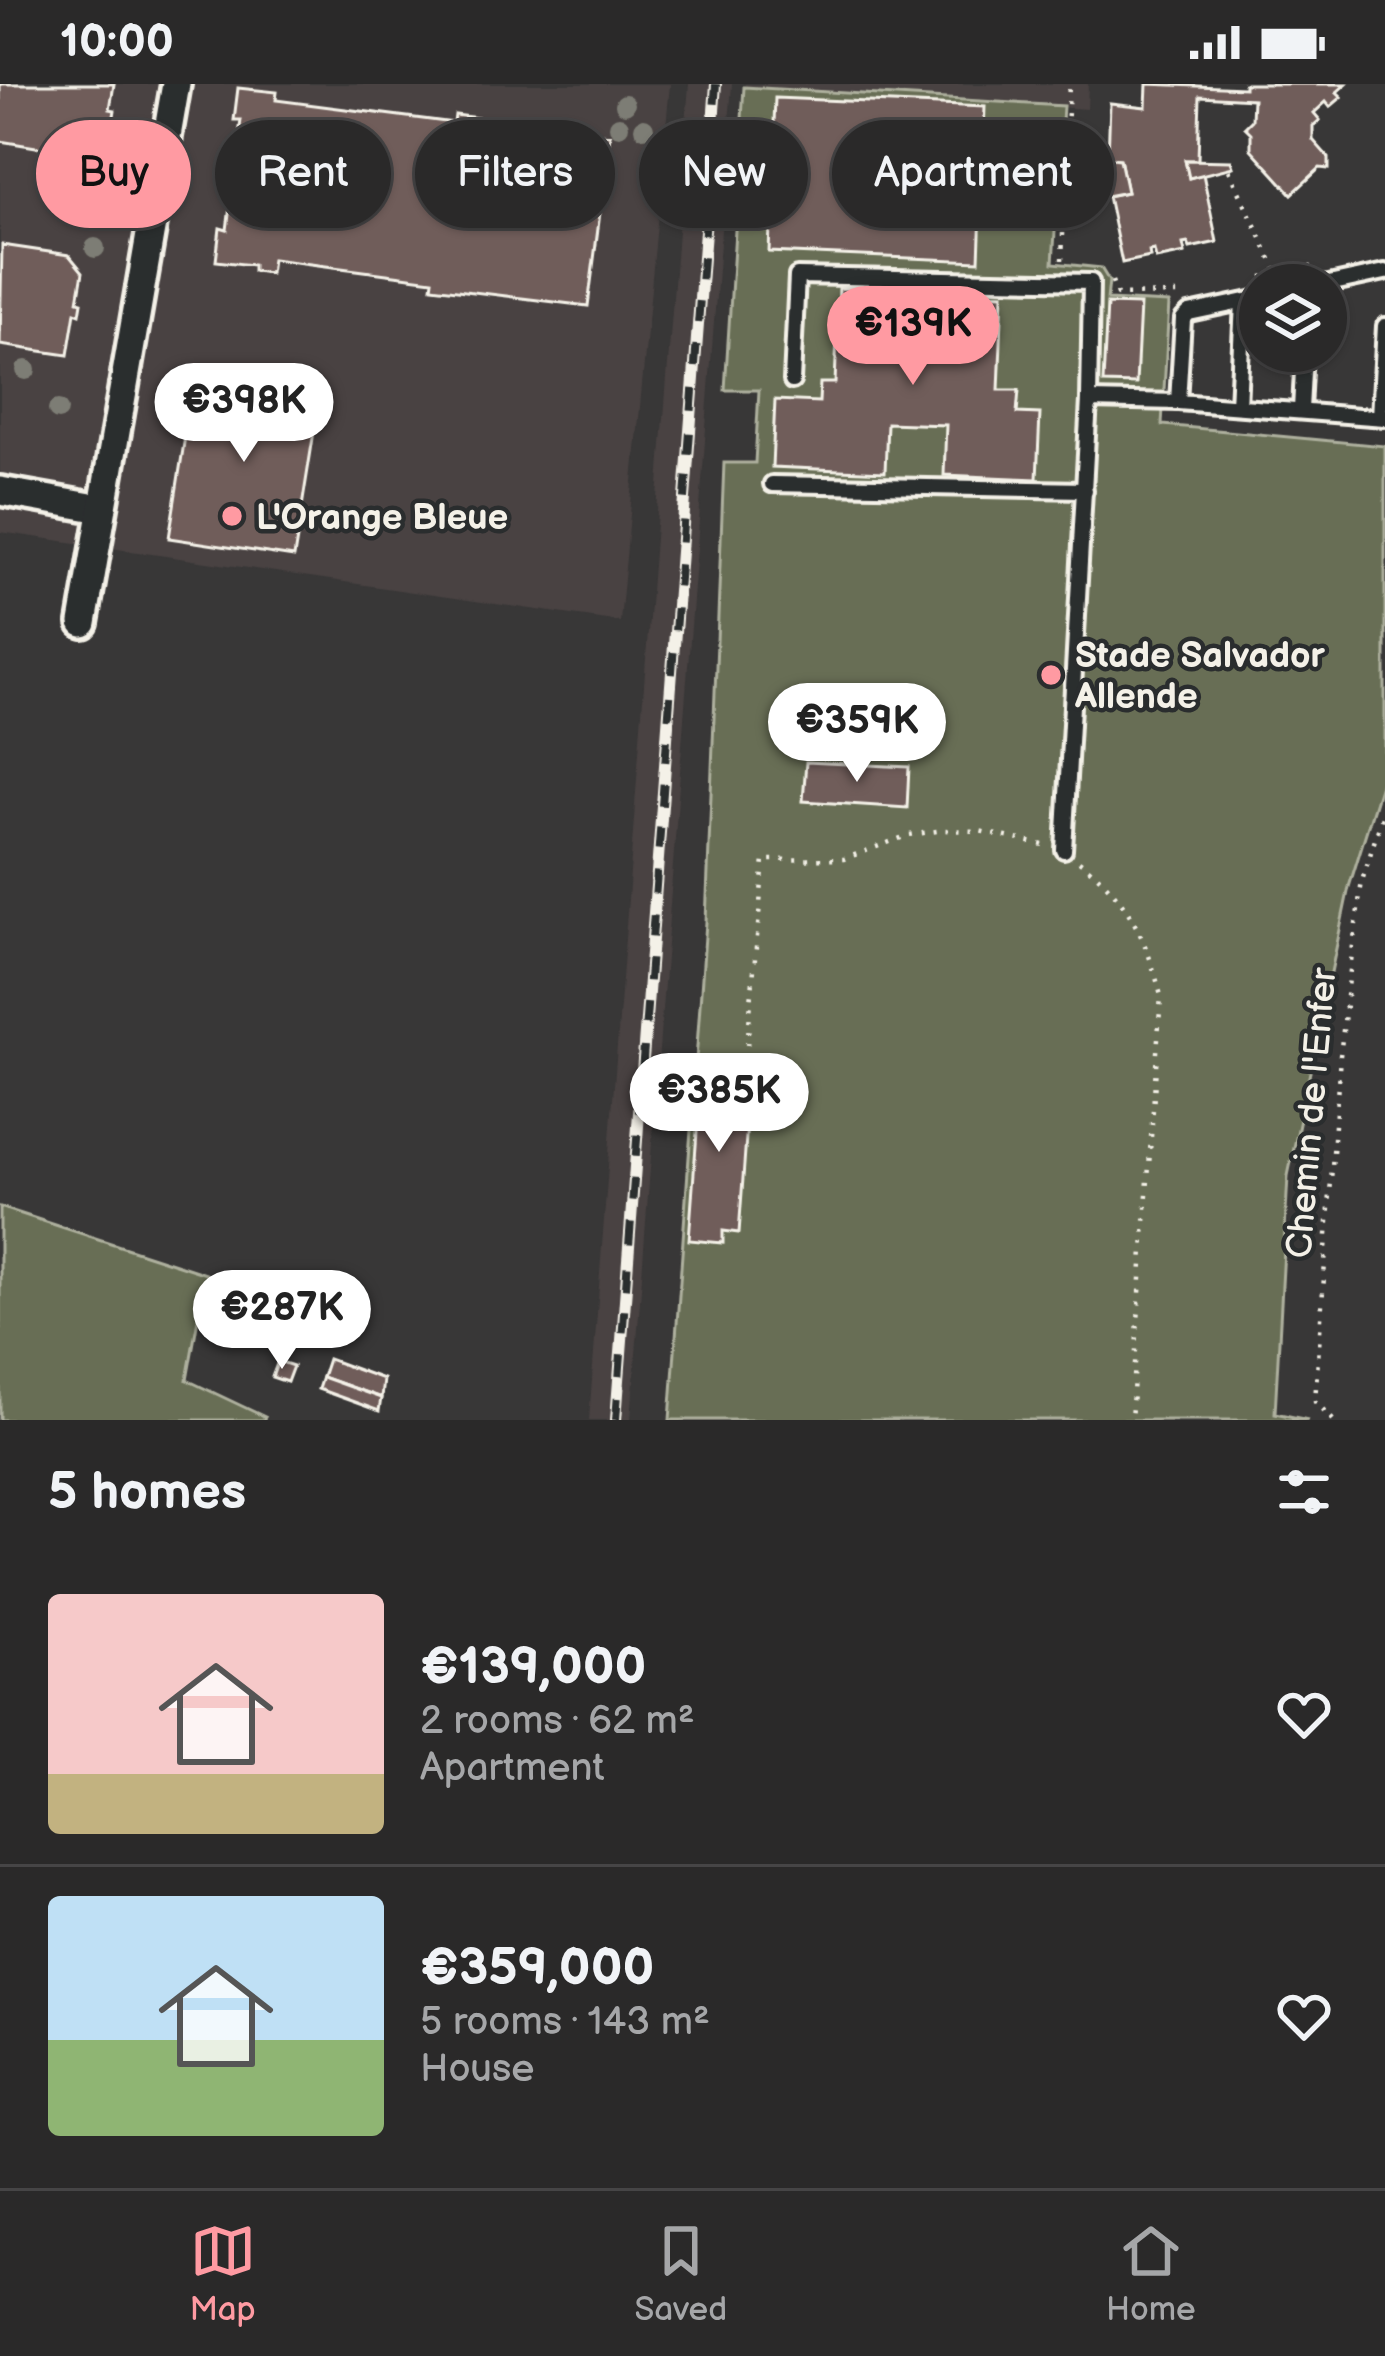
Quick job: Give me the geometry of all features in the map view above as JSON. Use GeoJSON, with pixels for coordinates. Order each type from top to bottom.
{"type":"FeatureCollection","features":[{"type":"Feature","properties":{"kind":"street"},"geometry":{"type":"LineString","coordinates":[[82,623],[176,84]]}},
{"type":"Feature","properties":{"kind":"street"},"geometry":{"type":"LineString","coordinates":[[0,491],[102,509]]}},
{"type":"Feature","properties":{"kind":"lane"},"geometry":{"type":"LineString","coordinates":[[1347,280],[1385,272]]}},
{"type":"Feature","properties":{"kind":"lane"},"geometry":{"type":"LineString","coordinates":[[792,381],[797,276],[1091,282],[1089,400],[1064,850]]}},
{"type":"Feature","properties":{"kind":"lane"},"geometry":{"type":"LineString","coordinates":[[1178,402],[1183,319],[1189,313],[1239,303]]}},
{"type":"Feature","properties":{"kind":"lane"},"geometry":{"type":"LineString","coordinates":[[1089,400],[1382,417],[1385,326]]}},
{"type":"Feature","properties":{"kind":"lane"},"geometry":{"type":"LineString","coordinates":[[1238,406],[1240,372]]}},
{"type":"Feature","properties":{"kind":"lane"},"geometry":{"type":"LineString","coordinates":[[1301,410],[1303,372]]}},
{"type":"Feature","properties":{"kind":"lane"},"geometry":{"type":"LineString","coordinates":[[772,484],[1084,490]]}},
{"type":"Feature","properties":{"kind":"path"},"geometry":{"type":"LineString","coordinates":[[1069,84],[1060,260],[1080,262]]}},
{"type":"Feature","properties":{"kind":"path"},"geometry":{"type":"LineString","coordinates":[[1229,170],[1273,264]]}},
{"type":"Feature","properties":{"kind":"path"},"geometry":{"type":"LineString","coordinates":[[1320,264],[1324,263]]}},
{"type":"Feature","properties":{"kind":"path"},"geometry":{"type":"LineString","coordinates":[[1110,272],[1117,295],[1178,295],[1198,290]]}},
{"type":"Feature","properties":{"kind":"path","name":"Chemin de l'Enfer"},"geometry":{"type":"LineString","coordinates":[[1334,1420],[1315,1401],[1338,1077],[1361,881],[1385,807]]}},
{"type":"Feature","properties":{"kind":"path"},"geometry":{"type":"LineString","coordinates":[[746,1057],[764,860],[844,859],[909,835],[979,831],[1064,850],[1106,880],[1133,915],[1161,996],[1131,1420]]}},
{"type":"Feature","properties":{"kind":"shaded area"},"geometry":{"type":"Polygon","coordinates":[[[0,84],[670,84],[667,120],[639,120],[639,228],[657,228],[620,622],[0,532],[0,84]]]}},
{"type":"Feature","properties":{"kind":"shaded area"},"geometry":{"type":"Polygon","coordinates":[[[689,84],[732,84],[729,120],[686,120],[689,84]]]}},
{"type":"Feature","properties":{"kind":"shaded area"},"geometry":{"type":"Polygon","coordinates":[[[745,84],[1088,84],[1087,109],[745,84]]]}},
{"type":"Feature","properties":{"kind":"shaded area"},"geometry":{"type":"Polygon","coordinates":[[[678,228],[721,228],[631,1420],[589,1420],[678,228]]]}},
{"type":"Feature","properties":{"kind":"green space","name":"Stade Salvador Allende"},"geometry":{"type":"Polygon","coordinates":[[[744,87],[1063,106],[1062,120],[832,120],[832,228],[1055,228],[1053,263],[1101,268],[1109,281],[1107,300],[1169,303],[1162,425],[1385,446],[1385,771],[1349,887],[1288,1176],[1275,1413],[1308,1420],[670,1420],[706,922],[724,463],[755,463],[759,390],[725,390],[735,228],[808,228],[808,120],[742,120],[744,87]]]}},
{"type":"Feature","properties":{"kind":"green space"},"geometry":{"type":"Polygon","coordinates":[[[0,1207],[206,1274],[187,1380],[265,1417],[263,1420],[0,1420],[0,1207]]]}},
{"type":"Feature","properties":{"kind":"building"},"geometry":{"type":"Polygon","coordinates":[[[0,84],[114,84],[113,120],[36,120],[36,147],[0,141],[0,84]]]}},
{"type":"Feature","properties":{"kind":"building"},"geometry":{"type":"Polygon","coordinates":[[[1147,84],[1244,88],[1244,84],[1346,84],[1337,92],[1342,97],[1314,113],[1320,120],[1313,126],[1313,140],[1329,158],[1329,169],[1320,168],[1292,194],[1251,149],[1251,133],[1245,127],[1252,120],[1253,99],[1200,96],[1198,160],[1185,160],[1189,178],[1203,174],[1217,242],[1190,248],[1183,244],[1185,253],[1156,259],[1154,250],[1149,251],[1150,257],[1122,263],[1114,195],[1127,192],[1120,159],[1114,158],[1110,103],[1146,107],[1147,84]]]}},
{"type":"Feature","properties":{"kind":"building"},"geometry":{"type":"Polygon","coordinates":[[[238,88],[277,92],[276,100],[431,120],[415,120],[415,228],[598,228],[588,306],[432,287],[433,280],[272,259],[270,273],[253,271],[253,265],[216,261],[220,228],[391,228],[391,120],[234,120],[238,88]]]}},
{"type":"Feature","properties":{"kind":"building"},"geometry":{"type":"Polygon","coordinates":[[[775,98],[985,107],[984,120],[832,120],[832,228],[980,228],[979,261],[769,252],[770,228],[808,228],[808,120],[774,120],[775,98]]]}},
{"type":"Feature","properties":{"kind":"building"},"geometry":{"type":"Polygon","coordinates":[[[455,115],[494,120],[454,120],[455,115]]]}},
{"type":"Feature","properties":{"kind":"building"},"geometry":{"type":"Polygon","coordinates":[[[1114,158],[1120,159],[1127,192],[1114,194],[1114,158]]]}},
{"type":"Feature","properties":{"kind":"building"},"geometry":{"type":"Polygon","coordinates":[[[1185,160],[1231,161],[1233,167],[1189,178],[1185,160]]]}},
{"type":"Feature","properties":{"kind":"building"},"geometry":{"type":"Polygon","coordinates":[[[2,245],[69,255],[83,272],[80,314],[75,312],[68,355],[0,345],[2,245]]]}},
{"type":"Feature","properties":{"kind":"building"},"geometry":{"type":"Polygon","coordinates":[[[839,288],[1003,294],[999,390],[1019,390],[1017,413],[1040,414],[1037,479],[944,475],[946,425],[887,423],[885,472],[772,467],[775,400],[819,402],[820,383],[835,383],[839,288]]]}},
{"type":"Feature","properties":{"kind":"building"},"geometry":{"type":"Polygon","coordinates":[[[1107,304],[1140,305],[1136,384],[1103,383],[1107,304]]]}},
{"type":"Feature","properties":{"kind":"building"},"geometry":{"type":"Polygon","coordinates":[[[195,373],[320,394],[294,557],[169,538],[195,373]]]}},
{"type":"Feature","properties":{"kind":"building"},"geometry":{"type":"Polygon","coordinates":[[[806,762],[909,767],[907,808],[803,801],[806,762]]]}},
{"type":"Feature","properties":{"kind":"building"},"geometry":{"type":"Polygon","coordinates":[[[702,1065],[736,1067],[735,1081],[750,1082],[739,1233],[723,1231],[723,1243],[689,1240],[702,1065]]]}},
{"type":"Feature","properties":{"kind":"building"},"geometry":{"type":"Polygon","coordinates":[[[328,1359],[383,1379],[381,1398],[322,1377],[328,1359]]]}},
{"type":"Feature","properties":{"kind":"building"},"geometry":{"type":"Polygon","coordinates":[[[278,1361],[293,1366],[287,1382],[272,1377],[278,1361]]]}},
{"type":"Feature","properties":{"kind":"building"},"geometry":{"type":"Polygon","coordinates":[[[322,1377],[381,1398],[379,1411],[318,1389],[322,1377]]]}},
{"type":"Feature","properties":{"kind":"railway"},"geometry":{"type":"LineString","coordinates":[[616,1420],[716,84]]}},
{"type":"Feature","properties":{"kind":"place","name":"L'Orange Bleue"},"geometry":{"type":"Point","coordinates":[232,516]}},
{"type":"Feature","properties":{"kind":"place","name":"Stade Salvador Allende"},"geometry":{"type":"Point","coordinates":[1051,675]}}]}
